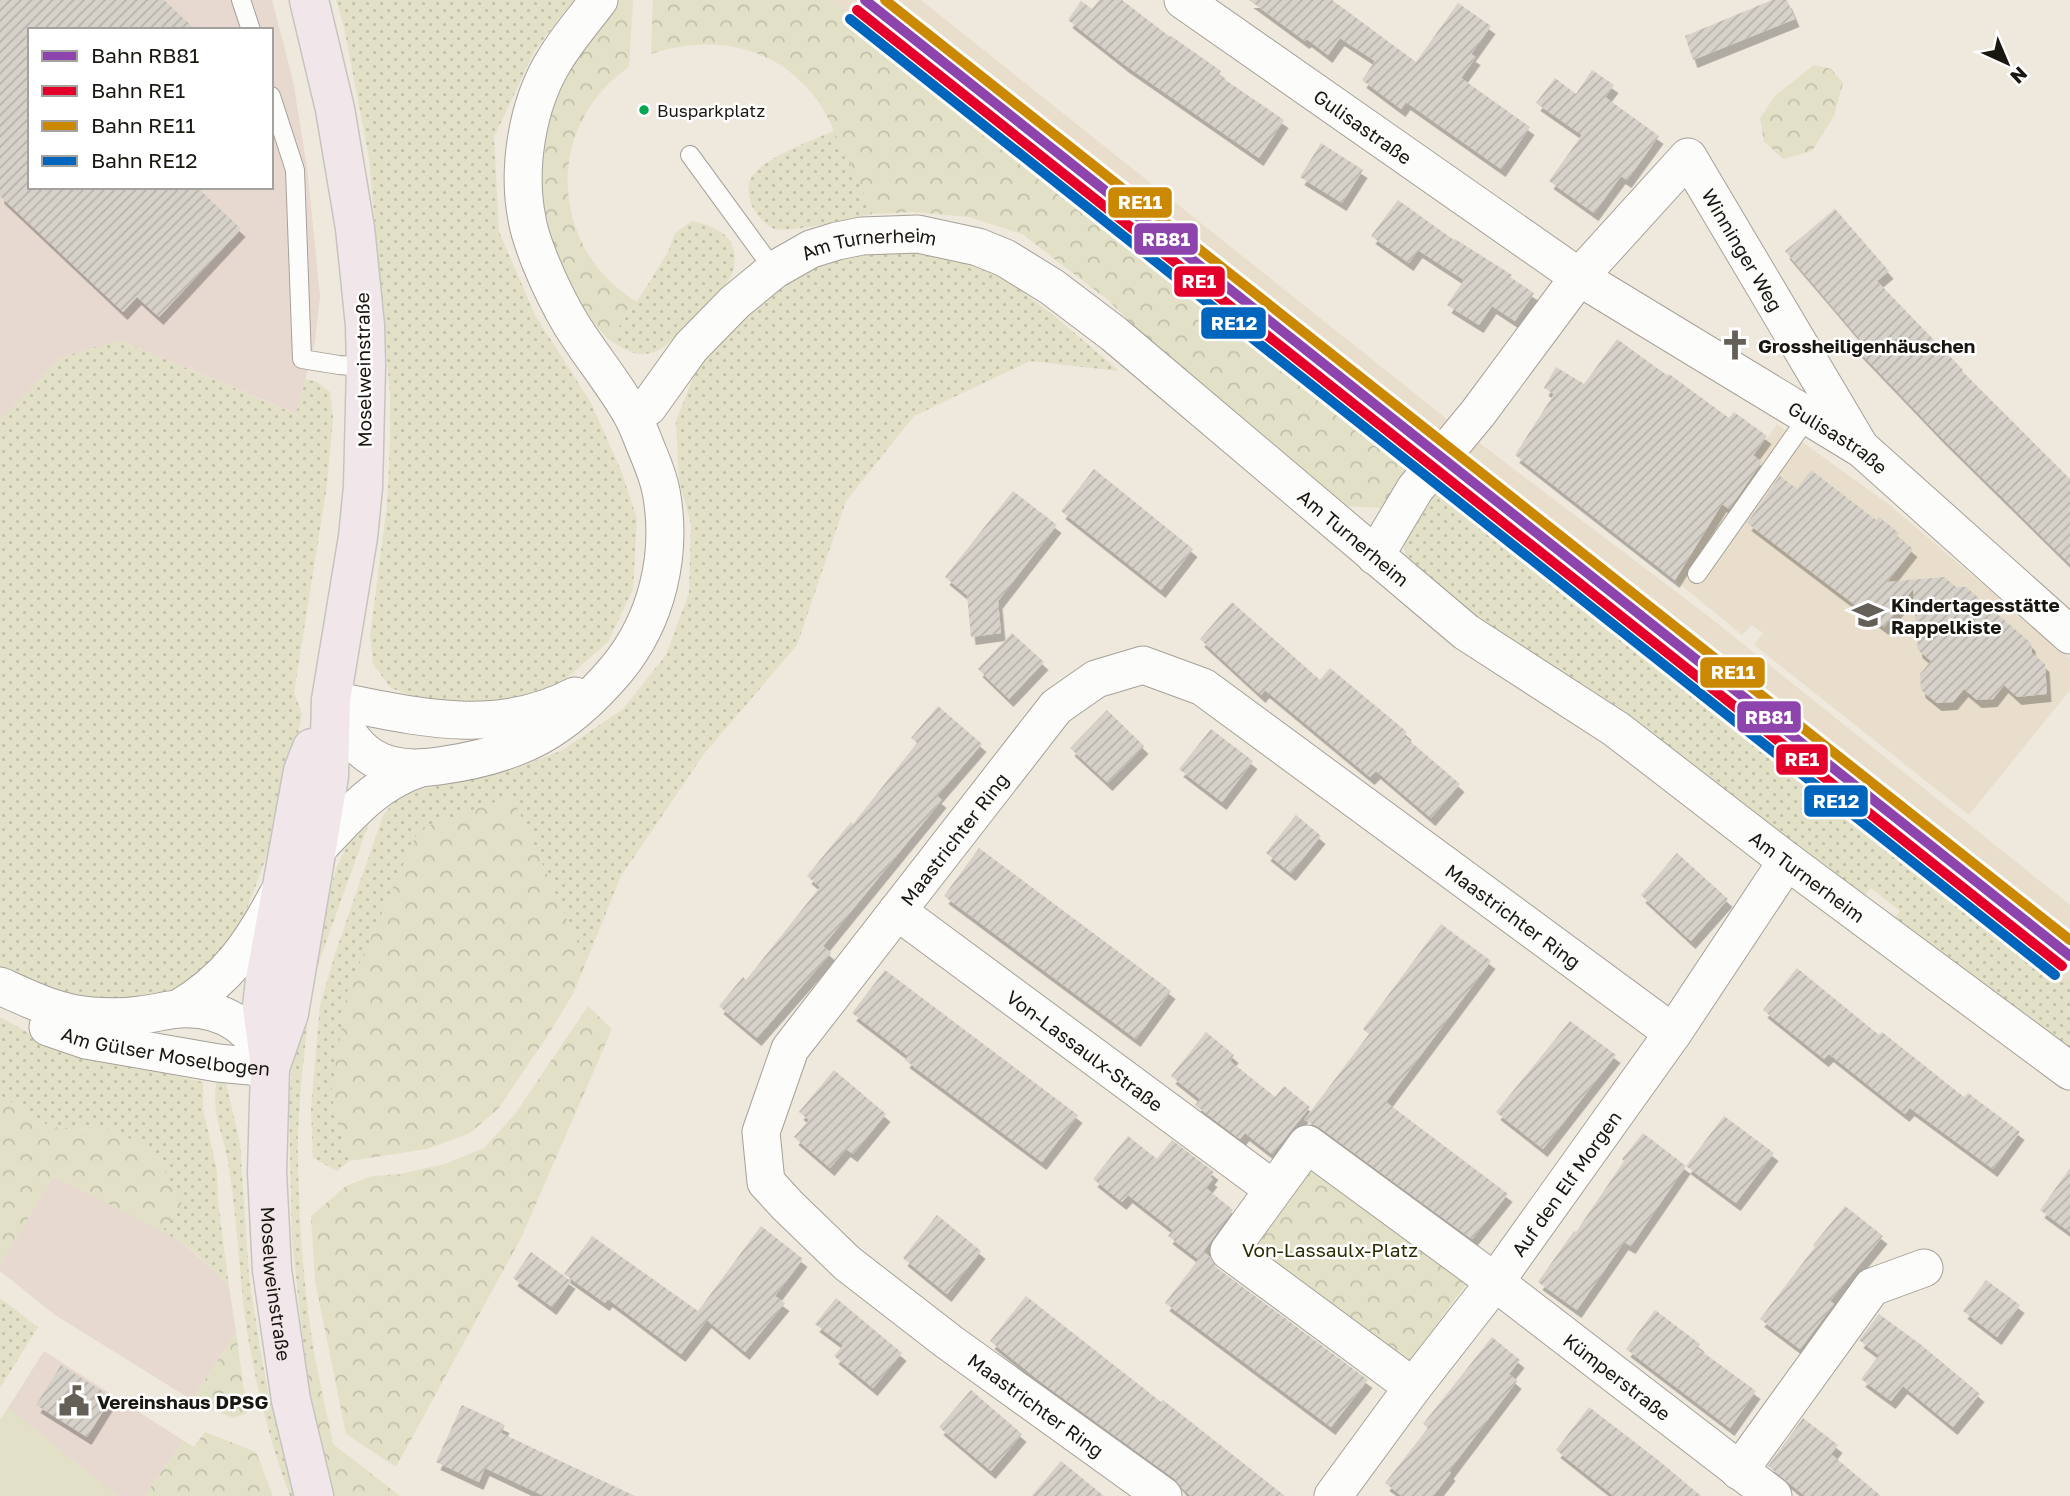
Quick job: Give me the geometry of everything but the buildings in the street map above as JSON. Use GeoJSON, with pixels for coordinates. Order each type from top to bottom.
{"type":"FeatureCollection","features":[{"type":"Feature","properties":{"kind":"main road","name":"Moselweinstraße"},"geometry":{"type":"LineString","coordinates":[[270,1068],[289,1013],[329,776],[331,700],[358,537],[363,487],[365,326],[355,228],[335,109],[309,0]]}},
{"type":"Feature","properties":{"kind":"main road","name":"Moselweinstraße"},"geometry":{"type":"LineString","coordinates":[[314,1496],[282,1353],[272,1270],[267,1172],[270,1068],[262,1007],[303,771],[331,700]]}},
{"type":"Feature","properties":{"kind":"street"},"geometry":{"type":"LineString","coordinates":[[331,700],[345,732],[368,755],[387,764],[421,768],[478,759],[534,741],[591,699],[629,654],[647,620],[662,571],[665,542],[661,489],[633,416],[570,323],[550,285],[527,220],[524,187],[528,131],[541,84],[568,40],[599,0]]}},
{"type":"Feature","properties":{"kind":"street","name":"Gulisastraße"},"geometry":{"type":"LineString","coordinates":[[1183,0],[1579,277],[1862,449],[2070,635]]}},
{"type":"Feature","properties":{"kind":"street","name":"Winninger Weg"},"geometry":{"type":"LineString","coordinates":[[1579,277],[1688,157],[1862,449]]}},
{"type":"Feature","properties":{"kind":"street","name":"Am Turnerheim"},"geometry":{"type":"LineString","coordinates":[[633,416],[648,407],[674,369],[735,302],[774,270],[811,249],[862,236],[918,234],[978,247],[1004,258],[1052,287],[1114,334],[1466,632],[1616,729],[1787,861],[2070,1071]]}},
{"type":"Feature","properties":{"kind":"street"},"geometry":{"type":"LineString","coordinates":[[1375,556],[1415,489],[1478,413],[1579,277]]}},
{"type":"Feature","properties":{"kind":"street","name":"Maastrichter Ring"},"geometry":{"type":"LineString","coordinates":[[1163,1496],[949,1342],[847,1263],[766,1182],[761,1132],[790,1049],[1056,707],[1096,679],[1143,665],[1203,687],[1673,1033]]}},
{"type":"Feature","properties":{"kind":"street"},"geometry":{"type":"LineString","coordinates":[[331,700],[426,718],[490,720],[538,712],[559,704],[594,685],[617,668]]}},
{"type":"Feature","properties":{"kind":"street"},"geometry":{"type":"LineString","coordinates":[[316,850],[376,790],[396,777],[421,768]]}},
{"type":"Feature","properties":{"kind":"street","name":"Auf den Elf Morgen"},"geometry":{"type":"LineString","coordinates":[[1333,1496],[1495,1282],[1673,1033],[1787,861]]}},
{"type":"Feature","properties":{"kind":"street","name":"Am Gülser Moselbogen"},"geometry":{"type":"LineString","coordinates":[[178,1009],[204,993],[227,972],[259,929],[282,887]]}},
{"type":"Feature","properties":{"kind":"street","name":"Von-Lassaulx-Straße"},"geometry":{"type":"LineString","coordinates":[[897,911],[1273,1189]]}},
{"type":"Feature","properties":{"kind":"street","name":"Am Gülser Moselbogen"},"geometry":{"type":"LineString","coordinates":[[0,989],[68,1013],[89,1016],[139,1016],[178,1009],[209,1010],[239,1024],[265,1053],[270,1068],[218,1063],[86,1040],[33,1020],[0,989]]}},
{"type":"Feature","properties":{"kind":"street"},"geometry":{"type":"LineString","coordinates":[[1413,1387],[1229,1251],[1307,1144],[1495,1282]]}},
{"type":"Feature","properties":{"kind":"street"},"geometry":{"type":"LineString","coordinates":[[1739,1471],[1872,1287],[1924,1268]]}},
{"type":"Feature","properties":{"kind":"street","name":"Kümperstraße"},"geometry":{"type":"LineString","coordinates":[[1495,1282],[1773,1496]]}},
{"type":"Feature","properties":{"kind":"lane"},"geometry":{"type":"LineString","coordinates":[[241,0],[250,28]]}},
{"type":"Feature","properties":{"kind":"lane"},"geometry":{"type":"LineString","coordinates":[[273,102],[295,170],[302,359],[366,367]]}},
{"type":"Feature","properties":{"kind":"lane"},"geometry":{"type":"LineString","coordinates":[[690,155],[774,270]]}},
{"type":"Feature","properties":{"kind":"lane"},"geometry":{"type":"LineString","coordinates":[[1698,574],[1807,418]]}},
{"type":"Feature","properties":{"kind":"shaded area"},"geometry":{"type":"Polygon","coordinates":[[[0,0],[272,0],[293,81],[307,167],[320,296],[315,341],[297,414],[119,340],[0,420],[0,0]]]}},
{"type":"Feature","properties":{"kind":"shaded area"},"geometry":{"type":"Polygon","coordinates":[[[830,0],[921,0],[1453,424],[1422,460],[830,0]]]}},
{"type":"Feature","properties":{"kind":"shaded area","name":"Kindertagesstätte Rappelkiste"},"geometry":{"type":"Polygon","coordinates":[[[1777,424],[1887,503],[2070,658],[2070,690],[1969,815],[1754,645],[1763,633],[1751,625],[1742,635],[1675,580],[1727,496],[1777,424]]]}},
{"type":"Feature","properties":{"kind":"shaded area"},"geometry":{"type":"Polygon","coordinates":[[[1474,439],[1703,612],[2070,905],[2070,981],[1701,689],[1442,478],[1474,439]]]}},
{"type":"Feature","properties":{"kind":"shaded area"},"geometry":{"type":"Polygon","coordinates":[[[53,1177],[177,1238],[229,1287],[236,1332],[192,1400],[55,1315],[0,1271],[0,1264],[53,1177]]]}},
{"type":"Feature","properties":{"kind":"shaded area"},"geometry":{"type":"Polygon","coordinates":[[[44,1351],[184,1441],[144,1496],[117,1496],[8,1408],[44,1351]]]}},
{"type":"Feature","properties":{"kind":"green space"},"geometry":{"type":"Polygon","coordinates":[[[336,0],[574,0],[535,50],[494,137],[499,232],[535,315],[591,403],[622,473],[637,519],[633,589],[608,642],[562,682],[514,703],[464,706],[423,700],[391,688],[373,664],[370,636],[387,505],[390,393],[369,158],[344,27],[336,0]]]}},
{"type":"Feature","properties":{"kind":"green space"},"geometry":{"type":"Polygon","coordinates":[[[616,0],[633,0],[629,67],[601,92],[582,121],[571,153],[568,187],[573,220],[587,251],[608,279],[637,302],[609,340],[585,313],[557,266],[535,184],[551,93],[616,0]]]}},
{"type":"Feature","properties":{"kind":"green space"},"geometry":{"type":"Polygon","coordinates":[[[653,0],[830,0],[1422,460],[1383,508],[1339,506],[1185,378],[1108,300],[1022,234],[969,217],[913,212],[872,214],[822,106],[803,83],[784,68],[744,49],[721,45],[698,45],[651,54],[653,0]]]}},
{"type":"Feature","properties":{"kind":"green space"},"geometry":{"type":"Polygon","coordinates":[[[1814,65],[1831,69],[1843,83],[1834,116],[1812,151],[1783,159],[1764,141],[1760,118],[1775,96],[1814,65]]]}},
{"type":"Feature","properties":{"kind":"green space"},"geometry":{"type":"Polygon","coordinates":[[[834,131],[872,214],[794,229],[775,229],[768,225],[756,213],[750,200],[749,183],[755,172],[788,151],[834,131]]]}},
{"type":"Feature","properties":{"kind":"green space"},"geometry":{"type":"Polygon","coordinates":[[[692,221],[713,227],[728,238],[735,254],[728,281],[676,337],[660,350],[641,354],[609,340],[668,252],[675,233],[692,221]]]}},
{"type":"Feature","properties":{"kind":"green space"},"geometry":{"type":"Polygon","coordinates":[[[894,251],[942,255],[994,271],[1052,314],[1119,371],[1030,361],[914,416],[846,501],[797,645],[704,754],[621,876],[586,962],[512,796],[331,1094],[349,1161],[337,1171],[313,1158],[311,1109],[320,1005],[383,816],[398,796],[455,780],[505,772],[561,751],[623,709],[666,655],[689,593],[691,524],[679,480],[676,421],[693,378],[713,348],[750,310],[790,278],[836,259],[894,251]]]}},
{"type":"Feature","properties":{"kind":"green space"},"geometry":{"type":"Polygon","coordinates":[[[119,340],[296,414],[305,379],[317,382],[330,392],[333,418],[327,485],[294,692],[302,714],[282,815],[232,949],[184,990],[114,1002],[66,998],[0,970],[0,420],[60,358],[119,340]]]}},
{"type":"Feature","properties":{"kind":"green space"},"geometry":{"type":"Polygon","coordinates":[[[1442,478],[1701,689],[2070,981],[2070,1052],[1893,920],[1900,911],[1871,888],[1863,897],[1825,865],[1620,713],[1506,639],[1413,567],[1406,558],[1403,539],[1442,478]]]}},
{"type":"Feature","properties":{"kind":"green space"},"geometry":{"type":"Polygon","coordinates":[[[512,796],[586,962],[574,992],[498,1109],[470,1133],[427,1149],[349,1161],[331,1094],[347,992],[419,829],[512,796]]]}},
{"type":"Feature","properties":{"kind":"green space"},"geometry":{"type":"Polygon","coordinates":[[[368,816],[369,823],[312,981],[312,946],[336,869],[355,829],[368,816]]]}},
{"type":"Feature","properties":{"kind":"green space"},"geometry":{"type":"Polygon","coordinates":[[[588,1006],[612,1029],[522,1236],[396,1467],[346,1434],[315,1281],[311,1216],[346,1186],[372,1176],[400,1174],[445,1164],[484,1148],[515,1114],[588,1006]]]}},
{"type":"Feature","properties":{"kind":"green space"},"geometry":{"type":"Polygon","coordinates":[[[309,1009],[300,1103],[298,1160],[303,1259],[315,1358],[305,1360],[292,1240],[289,1105],[297,1012],[309,1009]]]}},
{"type":"Feature","properties":{"kind":"green space"},"geometry":{"type":"Polygon","coordinates":[[[0,1017],[57,1049],[203,1082],[203,1109],[217,1171],[229,1287],[190,1249],[162,1232],[182,1204],[114,1130],[50,1127],[0,1095],[0,1017]]]}},
{"type":"Feature","properties":{"kind":"green space"},"geometry":{"type":"Polygon","coordinates":[[[218,1074],[225,1079],[240,1143],[249,1277],[268,1392],[297,1496],[290,1496],[277,1457],[252,1357],[229,1168],[216,1111],[218,1074]]]}},
{"type":"Feature","properties":{"kind":"green space"},"geometry":{"type":"Polygon","coordinates":[[[0,1095],[50,1127],[114,1130],[155,1152],[182,1204],[162,1232],[53,1177],[0,1264],[0,1095]]]}},
{"type":"Feature","properties":{"kind":"green space","name":"Von-Lassaulx-Platz"},"geometry":{"type":"Polygon","coordinates":[[[1309,1163],[1469,1280],[1401,1373],[1242,1256],[1309,1163]]]}},
{"type":"Feature","properties":{"kind":"green space"},"geometry":{"type":"Polygon","coordinates":[[[0,1298],[38,1327],[0,1388],[0,1298]]]}},
{"type":"Feature","properties":{"kind":"green space"},"geometry":{"type":"Polygon","coordinates":[[[236,1332],[247,1413],[233,1418],[192,1400],[236,1332]]]}},
{"type":"Feature","properties":{"kind":"green space"},"geometry":{"type":"Polygon","coordinates":[[[315,1358],[333,1444],[400,1496],[334,1496],[316,1431],[305,1360],[315,1358]]]}},
{"type":"Feature","properties":{"kind":"green space"},"geometry":{"type":"Polygon","coordinates":[[[8,1408],[117,1496],[0,1496],[0,1420],[8,1408]]]}},
{"type":"Feature","properties":{"kind":"green space"},"geometry":{"type":"Polygon","coordinates":[[[205,1432],[256,1452],[273,1496],[144,1496],[184,1441],[194,1447],[205,1432]]]}},
{"type":"Feature","properties":{"kind":"rail line","name":"RB81"},"geometry":{"type":"LineString","coordinates":[[865,0],[2070,956]]}},
{"type":"Feature","properties":{"kind":"rail line","name":"RE11"},"geometry":{"type":"LineString","coordinates":[[885,0],[2070,940]]}},
{"type":"Feature","properties":{"kind":"rail line","name":"RE1"},"geometry":{"type":"LineString","coordinates":[[857,10],[2062,966]]}},
{"type":"Feature","properties":{"kind":"rail line","name":"RE12"},"geometry":{"type":"LineString","coordinates":[[850,19],[2055,975]]}},
{"type":"Feature","properties":{"kind":"place","name":"Busparkplatz"},"geometry":{"type":"Point","coordinates":[644,110]}},
{"type":"Feature","properties":{"kind":"place","name":"Grossheiligenhäuschen"},"geometry":{"type":"Point","coordinates":[1735,345]}},
{"type":"Feature","properties":{"kind":"place","name":"Kindertagesstätte Rappelkiste"},"geometry":{"type":"Point","coordinates":[1868,615]}},
{"type":"Feature","properties":{"kind":"place","name":"Vereinshaus DPSG"},"geometry":{"type":"Point","coordinates":[74,1401]}}]}
